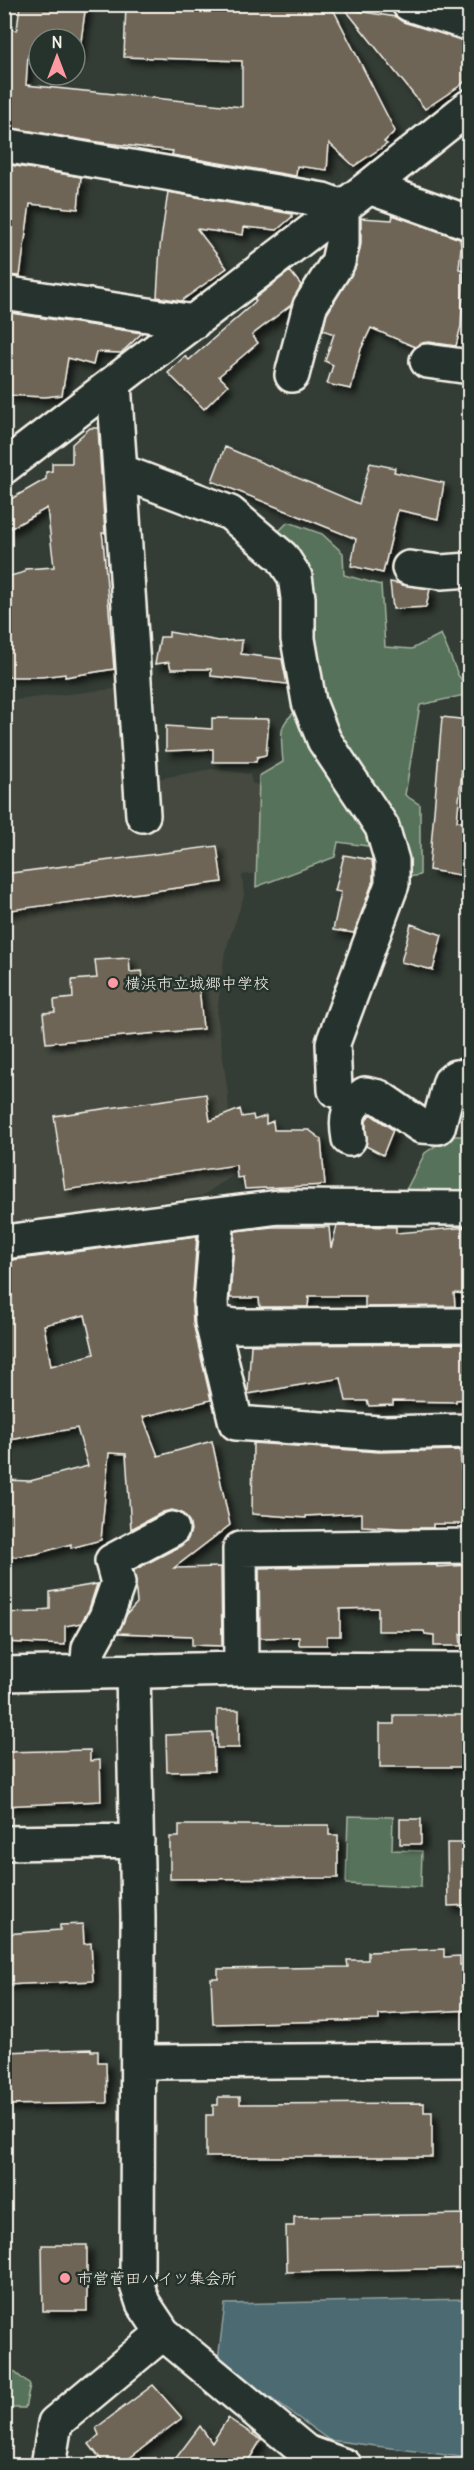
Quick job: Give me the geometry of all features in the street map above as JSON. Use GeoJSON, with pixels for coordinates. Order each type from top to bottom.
{"type":"FeatureCollection","features":[{"type":"Feature","properties":{"kind":"street"},"geometry":{"type":"LineString","coordinates":[[409,4],[470,24]]}},
{"type":"Feature","properties":{"kind":"street"},"geometry":{"type":"LineString","coordinates":[[4,468],[369,187],[470,106]]}},
{"type":"Feature","properties":{"kind":"street"},"geometry":{"type":"LineString","coordinates":[[4,145],[323,200],[342,207]]}},
{"type":"Feature","properties":{"kind":"street"},"geometry":{"type":"LineString","coordinates":[[369,187],[468,225]]}},
{"type":"Feature","properties":{"kind":"street"},"geometry":{"type":"LineString","coordinates":[[292,375],[310,306],[338,262],[342,244],[342,207]]}},
{"type":"Feature","properties":{"kind":"street"},"geometry":{"type":"LineString","coordinates":[[4,293],[194,322]]}},
{"type":"Feature","properties":{"kind":"street"},"geometry":{"type":"LineString","coordinates":[[428,361],[470,367]]}},
{"type":"Feature","properties":{"kind":"street"},"geometry":{"type":"LineString","coordinates":[[114,383],[143,815]]}},
{"type":"Feature","properties":{"kind":"street"},"geometry":{"type":"LineString","coordinates":[[120,471],[230,513],[282,557],[295,577],[298,598],[298,639],[309,702],[324,740],[382,827],[392,861],[392,884],[333,1043],[335,1090]]}},
{"type":"Feature","properties":{"kind":"street"},"geometry":{"type":"LineString","coordinates":[[409,568],[441,572],[470,570]]}},
{"type":"Feature","properties":{"kind":"street"},"geometry":{"type":"LineString","coordinates":[[349,1139],[346,1113],[353,1102],[364,1094],[379,1097],[421,1126],[438,1127],[450,1082],[456,1077],[470,1076]]}},
{"type":"Feature","properties":{"kind":"street"},"geometry":{"type":"LineString","coordinates":[[4,1242],[279,1207],[470,1208]]}},
{"type":"Feature","properties":{"kind":"street"},"geometry":{"type":"LineString","coordinates":[[218,1215],[212,1322],[236,1423],[380,1432],[470,1431]]}},
{"type":"Feature","properties":{"kind":"street"},"geometry":{"type":"LineString","coordinates":[[212,1322],[234,1326],[470,1325]]}},
{"type":"Feature","properties":{"kind":"street"},"geometry":{"type":"LineString","coordinates":[[87,1672],[88,1648],[106,1617],[118,1583],[112,1561],[172,1529]]}},
{"type":"Feature","properties":{"kind":"street"},"geometry":{"type":"LineString","coordinates":[[241,1669],[240,1549],[470,1546]]}},
{"type":"Feature","properties":{"kind":"street"},"geometry":{"type":"LineString","coordinates":[[4,1674],[241,1669],[470,1670]]}},
{"type":"Feature","properties":{"kind":"street"},"geometry":{"type":"LineString","coordinates":[[133,1671],[137,1841],[137,2284],[143,2302],[163,2333],[306,2452],[345,2466]]}},
{"type":"Feature","properties":{"kind":"street"},"geometry":{"type":"LineString","coordinates":[[4,1843],[137,1841]]}},
{"type":"Feature","properties":{"kind":"street"},"geometry":{"type":"LineString","coordinates":[[138,2062],[470,2060]]}},
{"type":"Feature","properties":{"kind":"street"},"geometry":{"type":"LineString","coordinates":[[48,2466],[55,2423],[163,2333]]}},
{"type":"Feature","properties":{"kind":"shaded area","name":"横浜市立城郷中学校"},"geometry":{"type":"Polygon","coordinates":[[[122,688],[128,784],[212,769],[250,774],[252,783],[266,788],[257,873],[242,875],[244,896],[225,952],[217,1013],[228,1094],[232,1176],[202,1196],[53,1218],[5,1222],[5,701],[122,688]]]}},
{"type":"Feature","properties":{"kind":"green space"},"geometry":{"type":"Polygon","coordinates":[[[288,522],[322,534],[343,553],[344,575],[381,585],[385,647],[412,649],[441,634],[458,675],[469,690],[469,694],[420,705],[405,795],[420,805],[420,875],[403,878],[397,850],[338,842],[335,857],[256,887],[259,776],[283,762],[282,737],[285,722],[317,697],[275,535],[288,522]]]}},
{"type":"Feature","properties":{"kind":"green space"},"geometry":{"type":"Polygon","coordinates":[[[450,1136],[469,1136],[469,1194],[404,1194],[425,1153],[450,1136]]]}},
{"type":"Feature","properties":{"kind":"green space"},"geometry":{"type":"Polygon","coordinates":[[[348,1816],[393,1817],[392,1850],[422,1851],[421,1887],[346,1884],[348,1816]]]}},
{"type":"Feature","properties":{"kind":"green space"},"geometry":{"type":"Polygon","coordinates":[[[5,2276],[6,2365],[30,2385],[25,2408],[5,2408],[5,2276]]]}},
{"type":"Feature","properties":{"kind":"water"},"geometry":{"type":"Polygon","coordinates":[[[469,2299],[469,2458],[329,2440],[218,2360],[225,2304],[469,2299]]]}},
{"type":"Feature","properties":{"kind":"building"},"geometry":{"type":"Polygon","coordinates":[[[20,4],[86,4],[83,27],[27,27],[27,87],[242,107],[242,61],[124,57],[126,4],[302,4],[334,11],[395,131],[384,142],[387,144],[354,166],[329,143],[327,170],[297,166],[296,176],[172,155],[173,151],[4,127],[4,59],[8,29],[17,30],[20,4]]]}},
{"type":"Feature","properties":{"kind":"building"},"geometry":{"type":"Polygon","coordinates":[[[345,9],[396,17],[403,22],[470,42],[470,76],[461,85],[425,109],[345,9]]]}},
{"type":"Feature","properties":{"kind":"building"},"geometry":{"type":"Polygon","coordinates":[[[4,164],[81,177],[78,209],[30,204],[20,276],[4,275],[4,164]]]}},
{"type":"Feature","properties":{"kind":"building"},"geometry":{"type":"Polygon","coordinates":[[[168,192],[292,214],[292,217],[277,230],[244,227],[243,235],[197,229],[227,268],[181,301],[157,297],[160,247],[168,192]]]}},
{"type":"Feature","properties":{"kind":"building"},"geometry":{"type":"Polygon","coordinates":[[[393,215],[460,239],[459,269],[464,270],[461,326],[456,346],[429,342],[415,347],[371,328],[361,349],[351,389],[327,384],[333,365],[325,361],[334,334],[323,330],[327,314],[356,266],[361,244],[361,218],[392,220],[393,215]]]}},
{"type":"Feature","properties":{"kind":"building"},"geometry":{"type":"Polygon","coordinates":[[[290,271],[301,285],[291,305],[252,335],[258,343],[219,376],[228,385],[204,409],[168,373],[185,356],[189,360],[256,301],[254,299],[290,271]]]}},
{"type":"Feature","properties":{"kind":"building"},"geometry":{"type":"Polygon","coordinates":[[[4,312],[142,333],[121,353],[96,352],[93,365],[68,358],[62,395],[45,397],[5,395],[11,340],[4,339],[4,312]]]}},
{"type":"Feature","properties":{"kind":"building"},"geometry":{"type":"Polygon","coordinates":[[[90,428],[98,428],[105,533],[102,533],[114,669],[65,677],[65,674],[41,677],[4,677],[4,588],[10,588],[10,576],[25,572],[25,569],[54,567],[47,508],[4,532],[4,503],[46,479],[46,472],[52,471],[52,463],[72,463],[72,444],[90,428]]]}},
{"type":"Feature","properties":{"kind":"building"},"geometry":{"type":"Polygon","coordinates":[[[225,447],[359,504],[370,463],[395,468],[394,472],[444,483],[438,519],[398,510],[383,573],[351,566],[356,539],[212,481],[225,447]]]}},
{"type":"Feature","properties":{"kind":"building"},"geometry":{"type":"Polygon","coordinates":[[[390,582],[430,589],[426,607],[393,609],[390,582]]]}},
{"type":"Feature","properties":{"kind":"building"},"geometry":{"type":"Polygon","coordinates":[[[169,632],[219,641],[242,640],[241,654],[282,659],[287,684],[211,676],[211,669],[171,669],[169,662],[155,664],[160,637],[169,637],[169,632]]]}},
{"type":"Feature","properties":{"kind":"building"},"geometry":{"type":"Polygon","coordinates":[[[442,717],[468,720],[463,747],[470,748],[470,770],[462,769],[457,821],[470,823],[470,856],[466,876],[429,870],[442,717]]]}},
{"type":"Feature","properties":{"kind":"building"},"geometry":{"type":"Polygon","coordinates":[[[212,718],[269,719],[266,755],[257,757],[256,762],[213,762],[213,749],[166,751],[166,726],[212,729],[212,718]]]}},
{"type":"Feature","properties":{"kind":"building"},"geometry":{"type":"Polygon","coordinates":[[[217,846],[222,882],[4,911],[4,874],[217,846]]]}},
{"type":"Feature","properties":{"kind":"building"},"geometry":{"type":"Polygon","coordinates":[[[344,855],[372,860],[373,881],[354,933],[333,930],[341,892],[335,891],[344,855]]]}},
{"type":"Feature","properties":{"kind":"building"},"geometry":{"type":"Polygon","coordinates":[[[411,924],[442,935],[433,970],[401,962],[411,924]]]}},
{"type":"Feature","properties":{"kind":"building"},"geometry":{"type":"Polygon","coordinates":[[[129,958],[130,972],[142,971],[144,990],[199,985],[203,1029],[46,1043],[43,1013],[55,1012],[54,1000],[73,998],[72,980],[97,978],[95,960],[129,958]]]}},
{"type":"Feature","properties":{"kind":"building"},"geometry":{"type":"Polygon","coordinates":[[[206,1094],[210,1121],[240,1109],[242,1117],[253,1115],[254,1120],[266,1116],[266,1124],[273,1121],[274,1130],[309,1130],[321,1139],[325,1185],[245,1189],[243,1177],[237,1178],[236,1165],[65,1190],[54,1116],[206,1094]]]}},
{"type":"Feature","properties":{"kind":"building"},"geometry":{"type":"Polygon","coordinates":[[[370,1114],[393,1130],[383,1155],[366,1146],[366,1121],[370,1114]]]}},
{"type":"Feature","properties":{"kind":"building"},"geometry":{"type":"Polygon","coordinates":[[[337,1226],[396,1227],[396,1233],[470,1227],[470,1294],[454,1293],[455,1306],[365,1307],[365,1296],[309,1296],[308,1307],[260,1307],[259,1298],[230,1298],[235,1231],[272,1227],[329,1227],[331,1248],[337,1226]]]}},
{"type":"Feature","properties":{"kind":"building"},"geometry":{"type":"Polygon","coordinates":[[[197,1236],[193,1323],[211,1400],[143,1417],[158,1456],[212,1441],[230,1525],[174,1568],[221,1567],[222,1646],[192,1645],[192,1636],[118,1633],[127,1614],[137,1603],[134,1570],[181,1546],[188,1539],[191,1530],[189,1521],[182,1513],[172,1510],[163,1512],[131,1529],[126,1454],[109,1453],[101,1540],[71,1548],[71,1544],[36,1554],[4,1558],[4,1480],[30,1481],[88,1466],[77,1428],[4,1441],[4,1261],[197,1236]],[[85,1315],[44,1325],[51,1366],[94,1354],[85,1315]]]}},
{"type":"Feature","properties":{"kind":"building"},"geometry":{"type":"Polygon","coordinates":[[[470,1344],[470,1399],[456,1400],[456,1402],[393,1401],[393,1405],[369,1406],[367,1401],[346,1401],[341,1378],[248,1394],[251,1345],[470,1344]]]}},
{"type":"Feature","properties":{"kind":"building"},"geometry":{"type":"Polygon","coordinates":[[[253,1443],[379,1452],[460,1450],[463,1490],[470,1491],[470,1524],[433,1524],[433,1528],[400,1528],[362,1526],[362,1513],[306,1516],[306,1518],[252,1514],[253,1443]]]}},
{"type":"Feature","properties":{"kind":"building"},"geometry":{"type":"Polygon","coordinates":[[[437,1565],[437,1567],[470,1565],[470,1634],[460,1634],[461,1646],[434,1646],[434,1635],[425,1634],[424,1631],[378,1631],[378,1608],[340,1609],[340,1636],[327,1636],[327,1645],[299,1645],[299,1637],[260,1638],[259,1568],[437,1565]]]}},
{"type":"Feature","properties":{"kind":"building"},"geometry":{"type":"Polygon","coordinates":[[[97,1584],[89,1609],[81,1623],[65,1626],[65,1645],[4,1642],[4,1613],[40,1612],[40,1610],[50,1609],[50,1592],[97,1584]]]}},
{"type":"Feature","properties":{"kind":"building"},"geometry":{"type":"Polygon","coordinates":[[[217,1710],[239,1710],[239,1748],[217,1748],[217,1710]]]}},
{"type":"Feature","properties":{"kind":"building"},"geometry":{"type":"Polygon","coordinates":[[[394,1715],[470,1715],[470,1767],[380,1767],[380,1724],[394,1724],[394,1715]]]}},
{"type":"Feature","properties":{"kind":"building"},"geometry":{"type":"Polygon","coordinates":[[[213,1733],[214,1771],[167,1772],[166,1735],[213,1733]]]}},
{"type":"Feature","properties":{"kind":"building"},"geometry":{"type":"Polygon","coordinates":[[[90,1750],[90,1761],[100,1760],[101,1801],[4,1806],[4,1752],[90,1750]]]}},
{"type":"Feature","properties":{"kind":"building"},"geometry":{"type":"Polygon","coordinates":[[[400,1819],[421,1819],[421,1844],[400,1844],[400,1819]]]}},
{"type":"Feature","properties":{"kind":"building"},"geometry":{"type":"Polygon","coordinates":[[[179,1825],[329,1825],[329,1835],[338,1835],[338,1878],[170,1879],[170,1837],[179,1837],[179,1825]]]}},
{"type":"Feature","properties":{"kind":"building"},"geometry":{"type":"Polygon","coordinates":[[[447,1843],[470,1843],[470,1905],[448,1906],[447,1843]]]}},
{"type":"Feature","properties":{"kind":"building"},"geometry":{"type":"Polygon","coordinates":[[[83,1924],[84,1944],[91,1943],[93,1981],[4,1985],[4,1934],[60,1930],[60,1925],[83,1924]]]}},
{"type":"Feature","properties":{"kind":"building"},"geometry":{"type":"Polygon","coordinates":[[[444,1949],[444,1957],[460,1956],[460,1965],[470,1965],[470,2010],[379,2015],[379,2020],[213,2024],[211,1978],[218,1978],[218,1969],[348,1967],[347,1960],[368,1960],[368,1952],[444,1949]]]}},
{"type":"Feature","properties":{"kind":"building"},"geometry":{"type":"Polygon","coordinates":[[[91,2049],[91,2051],[98,2051],[98,2062],[106,2062],[107,2103],[4,2105],[4,2052],[91,2049]]]}},
{"type":"Feature","properties":{"kind":"building"},"geometry":{"type":"Polygon","coordinates":[[[218,2097],[240,2097],[240,2104],[424,2103],[424,2112],[432,2112],[432,2157],[206,2157],[206,2115],[213,2115],[213,2105],[218,2105],[218,2097]]]}},
{"type":"Feature","properties":{"kind":"building"},"geometry":{"type":"Polygon","coordinates":[[[470,2214],[470,2268],[287,2272],[286,2226],[294,2226],[294,2217],[470,2214]]]}},
{"type":"Feature","properties":{"kind":"building","name":"市営菅田ハイツ集会所"},"geometry":{"type":"Polygon","coordinates":[[[42,2245],[87,2245],[87,2311],[43,2311],[42,2245]]]}},
{"type":"Feature","properties":{"kind":"building"},"geometry":{"type":"Polygon","coordinates":[[[153,2385],[182,2418],[119,2466],[106,2466],[89,2444],[99,2435],[96,2428],[153,2385]]]}},
{"type":"Feature","properties":{"kind":"building"},"geometry":{"type":"Polygon","coordinates":[[[228,2418],[261,2440],[245,2466],[170,2466],[200,2426],[212,2443],[228,2418]]]}},
{"type":"Feature","properties":{"kind":"place","name":"横浜市立城郷中学校"},"geometry":{"type":"Point","coordinates":[113,983]}},
{"type":"Feature","properties":{"kind":"place","name":"市営菅田ハイツ集会所"},"geometry":{"type":"Point","coordinates":[65,2278]}}]}
